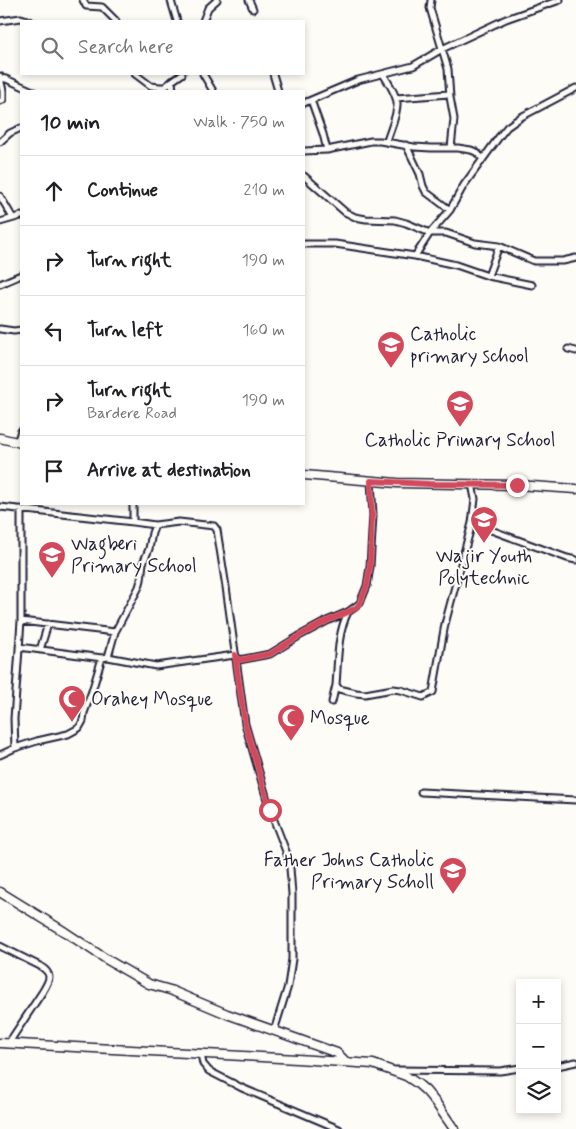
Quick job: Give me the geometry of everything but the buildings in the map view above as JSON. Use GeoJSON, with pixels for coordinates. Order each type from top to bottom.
{"type":"FeatureCollection","features":[{"type":"Feature","properties":{"kind":"street"},"geometry":{"type":"LineString","coordinates":[[83,0],[86,6],[102,7],[115,20]]}},
{"type":"Feature","properties":{"kind":"street"},"geometry":{"type":"LineString","coordinates":[[172,0],[177,20]]}},
{"type":"Feature","properties":{"kind":"street"},"geometry":{"type":"LineString","coordinates":[[203,20],[208,8],[217,0]]}},
{"type":"Feature","properties":{"kind":"street"},"geometry":{"type":"LineString","coordinates":[[249,0],[253,10]]}},
{"type":"Feature","properties":{"kind":"street"},"geometry":{"type":"LineString","coordinates":[[431,0],[430,8],[448,68],[449,94],[454,119],[452,148]]}},
{"type":"Feature","properties":{"kind":"street"},"geometry":{"type":"LineString","coordinates":[[305,103],[358,80],[413,66],[442,49],[506,20],[560,0]]}},
{"type":"Feature","properties":{"kind":"street"},"geometry":{"type":"LineString","coordinates":[[0,21],[21,18],[27,20]]}},
{"type":"Feature","properties":{"kind":"street"},"geometry":{"type":"LineString","coordinates":[[384,74],[397,104],[397,110],[387,141]]}},
{"type":"Feature","properties":{"kind":"street"},"geometry":{"type":"LineString","coordinates":[[136,75],[155,87],[165,87],[180,75]]}},
{"type":"Feature","properties":{"kind":"street"},"geometry":{"type":"LineString","coordinates":[[204,75],[212,90]]}},
{"type":"Feature","properties":{"kind":"street"},"geometry":{"type":"LineString","coordinates":[[274,75],[278,90]]}},
{"type":"Feature","properties":{"kind":"street"},"geometry":{"type":"LineString","coordinates":[[0,101],[4,98],[0,77],[31,90]]}},
{"type":"Feature","properties":{"kind":"street"},"geometry":{"type":"LineString","coordinates":[[172,80],[173,90]]}},
{"type":"Feature","properties":{"kind":"street"},"geometry":{"type":"LineString","coordinates":[[415,256],[430,233],[450,210],[464,185],[507,127],[521,117],[576,88]]}},
{"type":"Feature","properties":{"kind":"street"},"geometry":{"type":"LineString","coordinates":[[396,98],[449,94]]}},
{"type":"Feature","properties":{"kind":"street"},"geometry":{"type":"LineString","coordinates":[[311,100],[327,150]]}},
{"type":"Feature","properties":{"kind":"street"},"geometry":{"type":"LineString","coordinates":[[0,142],[10,133],[20,128]]}},
{"type":"Feature","properties":{"kind":"street"},"geometry":{"type":"LineString","coordinates":[[305,151],[327,150],[372,141],[387,141],[431,148],[471,150],[483,158]]}},
{"type":"Feature","properties":{"kind":"street"},"geometry":{"type":"LineString","coordinates":[[406,145],[420,174],[426,192],[450,210]]}},
{"type":"Feature","properties":{"kind":"street"},"geometry":{"type":"LineString","coordinates":[[305,177],[345,212],[355,217],[395,220],[430,233],[446,233],[475,243],[499,246],[534,260],[563,261],[576,258]]}},
{"type":"Feature","properties":{"kind":"street"},"geometry":{"type":"LineString","coordinates":[[0,196],[13,218]]}},
{"type":"Feature","properties":{"kind":"street"},"geometry":{"type":"LineString","coordinates":[[0,222],[20,216]]}},
{"type":"Feature","properties":{"kind":"street"},"geometry":{"type":"LineString","coordinates":[[305,244],[335,244],[415,256],[456,265],[488,276],[532,285]]}},
{"type":"Feature","properties":{"kind":"street"},"geometry":{"type":"LineString","coordinates":[[488,276],[499,246]]}},
{"type":"Feature","properties":{"kind":"street"},"geometry":{"type":"LineString","coordinates":[[0,284],[20,275]]}},
{"type":"Feature","properties":{"kind":"street"},"geometry":{"type":"LineString","coordinates":[[0,329],[20,330]]}},
{"type":"Feature","properties":{"kind":"street"},"geometry":{"type":"LineString","coordinates":[[568,349],[576,351]]}},
{"type":"Feature","properties":{"kind":"street"},"geometry":{"type":"LineString","coordinates":[[0,438],[19,443]]}},
{"type":"Feature","properties":{"kind":"street"},"geometry":{"type":"LineString","coordinates":[[305,475],[429,484],[543,486],[576,489]]}},
{"type":"Feature","properties":{"kind":"street"},"geometry":{"type":"LineString","coordinates":[[235,655],[240,660],[270,654],[327,621],[356,608],[360,603],[367,586],[370,567],[372,535],[371,481]]}},
{"type":"Feature","properties":{"kind":"street"},"geometry":{"type":"LineString","coordinates":[[336,685],[340,688],[364,694],[392,689],[423,697],[433,692],[445,624],[472,523],[475,499],[472,484]]}},
{"type":"Feature","properties":{"kind":"street"},"geometry":{"type":"LineString","coordinates":[[133,505],[133,522]]}},
{"type":"Feature","properties":{"kind":"street"},"geometry":{"type":"LineString","coordinates":[[0,507],[155,525],[179,522],[214,526],[217,530],[245,724],[270,810],[288,854],[290,868],[292,959],[288,986],[274,1031]]}},
{"type":"Feature","properties":{"kind":"street"},"geometry":{"type":"LineString","coordinates":[[15,748],[14,719],[21,621],[21,509]]}},
{"type":"Feature","properties":{"kind":"street"},"geometry":{"type":"LineString","coordinates":[[472,523],[576,560]]}},
{"type":"Feature","properties":{"kind":"street"},"geometry":{"type":"LineString","coordinates":[[0,755],[37,741],[68,734],[79,728],[115,632],[139,587],[155,525]]}},
{"type":"Feature","properties":{"kind":"street"},"geometry":{"type":"LineString","coordinates":[[332,702],[336,685],[339,643],[344,620],[348,612]]}},
{"type":"Feature","properties":{"kind":"street"},"geometry":{"type":"LineString","coordinates":[[21,621],[115,632]]}},
{"type":"Feature","properties":{"kind":"street"},"geometry":{"type":"LineString","coordinates":[[40,650],[48,624]]}},
{"type":"Feature","properties":{"kind":"street"},"geometry":{"type":"LineString","coordinates":[[19,647],[156,666],[235,655]]}},
{"type":"Feature","properties":{"kind":"street"},"geometry":{"type":"LineString","coordinates":[[422,792],[576,800]]}},
{"type":"Feature","properties":{"kind":"street"},"geometry":{"type":"LineString","coordinates":[[0,892],[149,984],[170,990],[193,1001],[337,1053],[347,1062]]}},
{"type":"Feature","properties":{"kind":"street"},"geometry":{"type":"LineString","coordinates":[[0,946],[40,966],[49,975],[48,982],[43,991],[4,1044]]}},
{"type":"Feature","properties":{"kind":"street"},"geometry":{"type":"LineString","coordinates":[[4,1044],[373,1064],[406,1076],[426,1091],[454,1129]]}},
{"type":"Feature","properties":{"kind":"street"},"geometry":{"type":"LineString","coordinates":[[201,1054],[205,1067],[214,1073],[242,1088],[339,1129]]}},
{"type":"Feature","properties":{"kind":"street"},"geometry":{"type":"LineString","coordinates":[[561,1065],[576,1062]]}},
{"type":"Feature","properties":{"kind":"street"},"geometry":{"type":"LineString","coordinates":[[390,1070],[500,1071],[516,1069]]}},
{"type":"Feature","properties":{"kind":"place","name":"Catholic primary school"},"geometry":{"type":"Point","coordinates":[391,369]}},
{"type":"Feature","properties":{"kind":"place","name":"Catholic Primary School"},"geometry":{"type":"Point","coordinates":[460,428]}},
{"type":"Feature","properties":{"kind":"place","name":"Wajir Youth Polytechnic"},"geometry":{"type":"Point","coordinates":[484,544]}},
{"type":"Feature","properties":{"kind":"place","name":"Wagberi Primary School"},"geometry":{"type":"Point","coordinates":[52,579]}},
{"type":"Feature","properties":{"kind":"place","name":"Orahey Mosque"},"geometry":{"type":"Point","coordinates":[72,723]}},
{"type":"Feature","properties":{"kind":"place","name":"Mosque"},"geometry":{"type":"Point","coordinates":[291,742]}},
{"type":"Feature","properties":{"kind":"place","name":"Father Johns Catholic Primary Scholl"},"geometry":{"type":"Point","coordinates":[453,895]}},
{"type":"Feature","properties":{"kind":"route"},"geometry":{"type":"LineString","coordinates":[[270,810],[245,724],[235,655],[240,660],[270,654],[327,621],[356,608],[360,603],[367,586],[370,567],[371,481],[517,485]]}}]}
